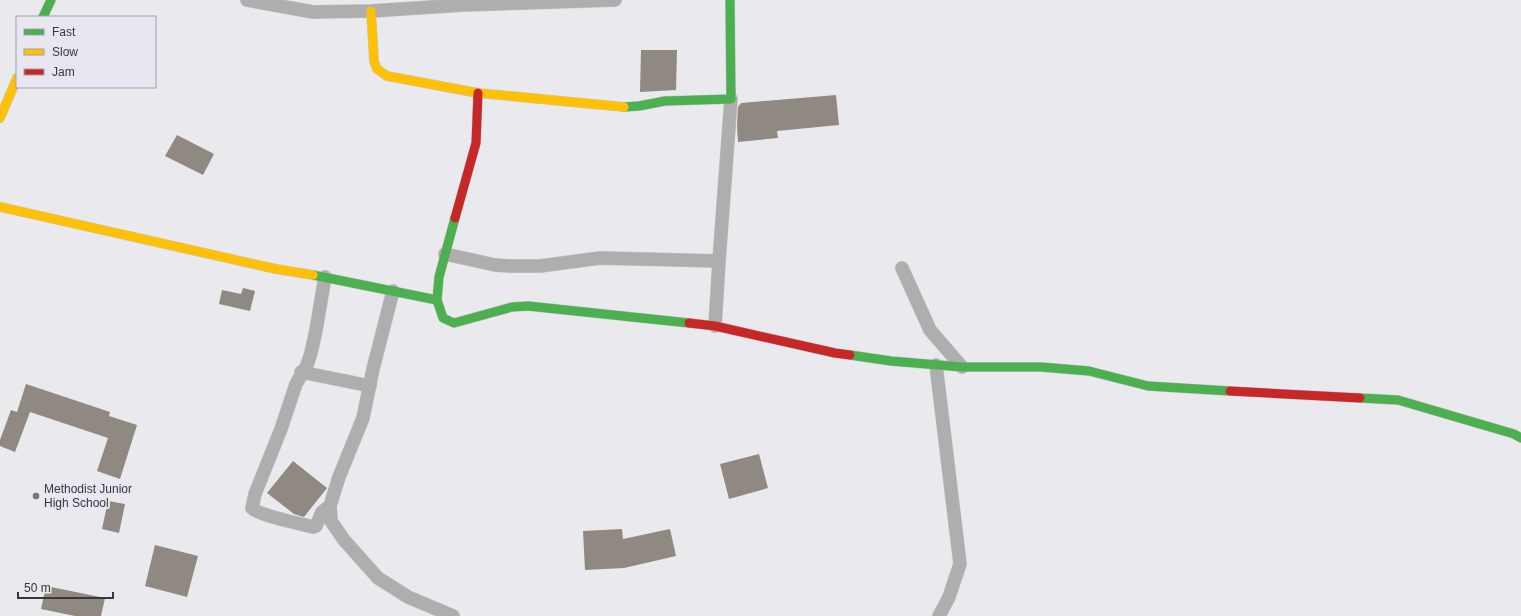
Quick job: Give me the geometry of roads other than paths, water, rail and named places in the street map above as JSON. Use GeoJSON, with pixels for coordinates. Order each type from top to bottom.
{"type":"FeatureCollection","features":[{"type":"Feature","properties":{"kind":"main road"},"geometry":{"type":"LineString","coordinates":[[43,16],[50,0]]}},
{"type":"Feature","properties":{"kind":"main road"},"geometry":{"type":"LineString","coordinates":[[371,11],[373,59],[375,67],[380,73],[387,76],[478,93],[622,107],[639,106],[665,101],[730,99],[730,0]]}},
{"type":"Feature","properties":{"kind":"main road"},"geometry":{"type":"LineString","coordinates":[[0,118],[16,80]]}},
{"type":"Feature","properties":{"kind":"main road"},"geometry":{"type":"LineString","coordinates":[[478,93],[476,143],[439,277],[437,300],[442,318],[447,322],[454,323],[512,307],[528,306],[715,326],[835,353],[891,361],[962,367],[1041,367],[1081,370],[1148,386],[1398,400],[1514,434],[1521,438]]}},
{"type":"Feature","properties":{"kind":"main road"},"geometry":{"type":"LineString","coordinates":[[0,208],[276,269],[326,277],[437,300]]}},
{"type":"Feature","properties":{"kind":"street"},"geometry":{"type":"LineString","coordinates":[[247,0],[313,12],[371,11],[463,5],[615,0]]}},
{"type":"Feature","properties":{"kind":"street"},"geometry":{"type":"LineString","coordinates":[[715,326],[730,99]]}},
{"type":"Feature","properties":{"kind":"street"},"geometry":{"type":"LineString","coordinates":[[445,254],[495,265],[511,266],[540,266],[600,258],[719,261]]}},
{"type":"Feature","properties":{"kind":"street"},"geometry":{"type":"LineString","coordinates":[[902,268],[930,330],[962,367]]}},
{"type":"Feature","properties":{"kind":"street"},"geometry":{"type":"LineString","coordinates":[[326,277],[311,353],[307,365],[302,372],[255,494],[252,508],[265,514],[313,527],[316,526],[322,512],[330,506]]}},
{"type":"Feature","properties":{"kind":"street"},"geometry":{"type":"LineString","coordinates":[[393,291],[363,418],[339,477],[330,506],[331,521],[344,540],[378,578],[408,597],[453,616]]}},
{"type":"Feature","properties":{"kind":"street"},"geometry":{"type":"LineString","coordinates":[[936,365],[960,564],[949,597],[939,616]]}},
{"type":"Feature","properties":{"kind":"street"},"geometry":{"type":"LineString","coordinates":[[302,372],[370,386]]}},
{"type":"Feature","properties":{"kind":"place","name":"Methodist Junior High School"},"geometry":{"type":"Point","coordinates":[36,496]}}]}
